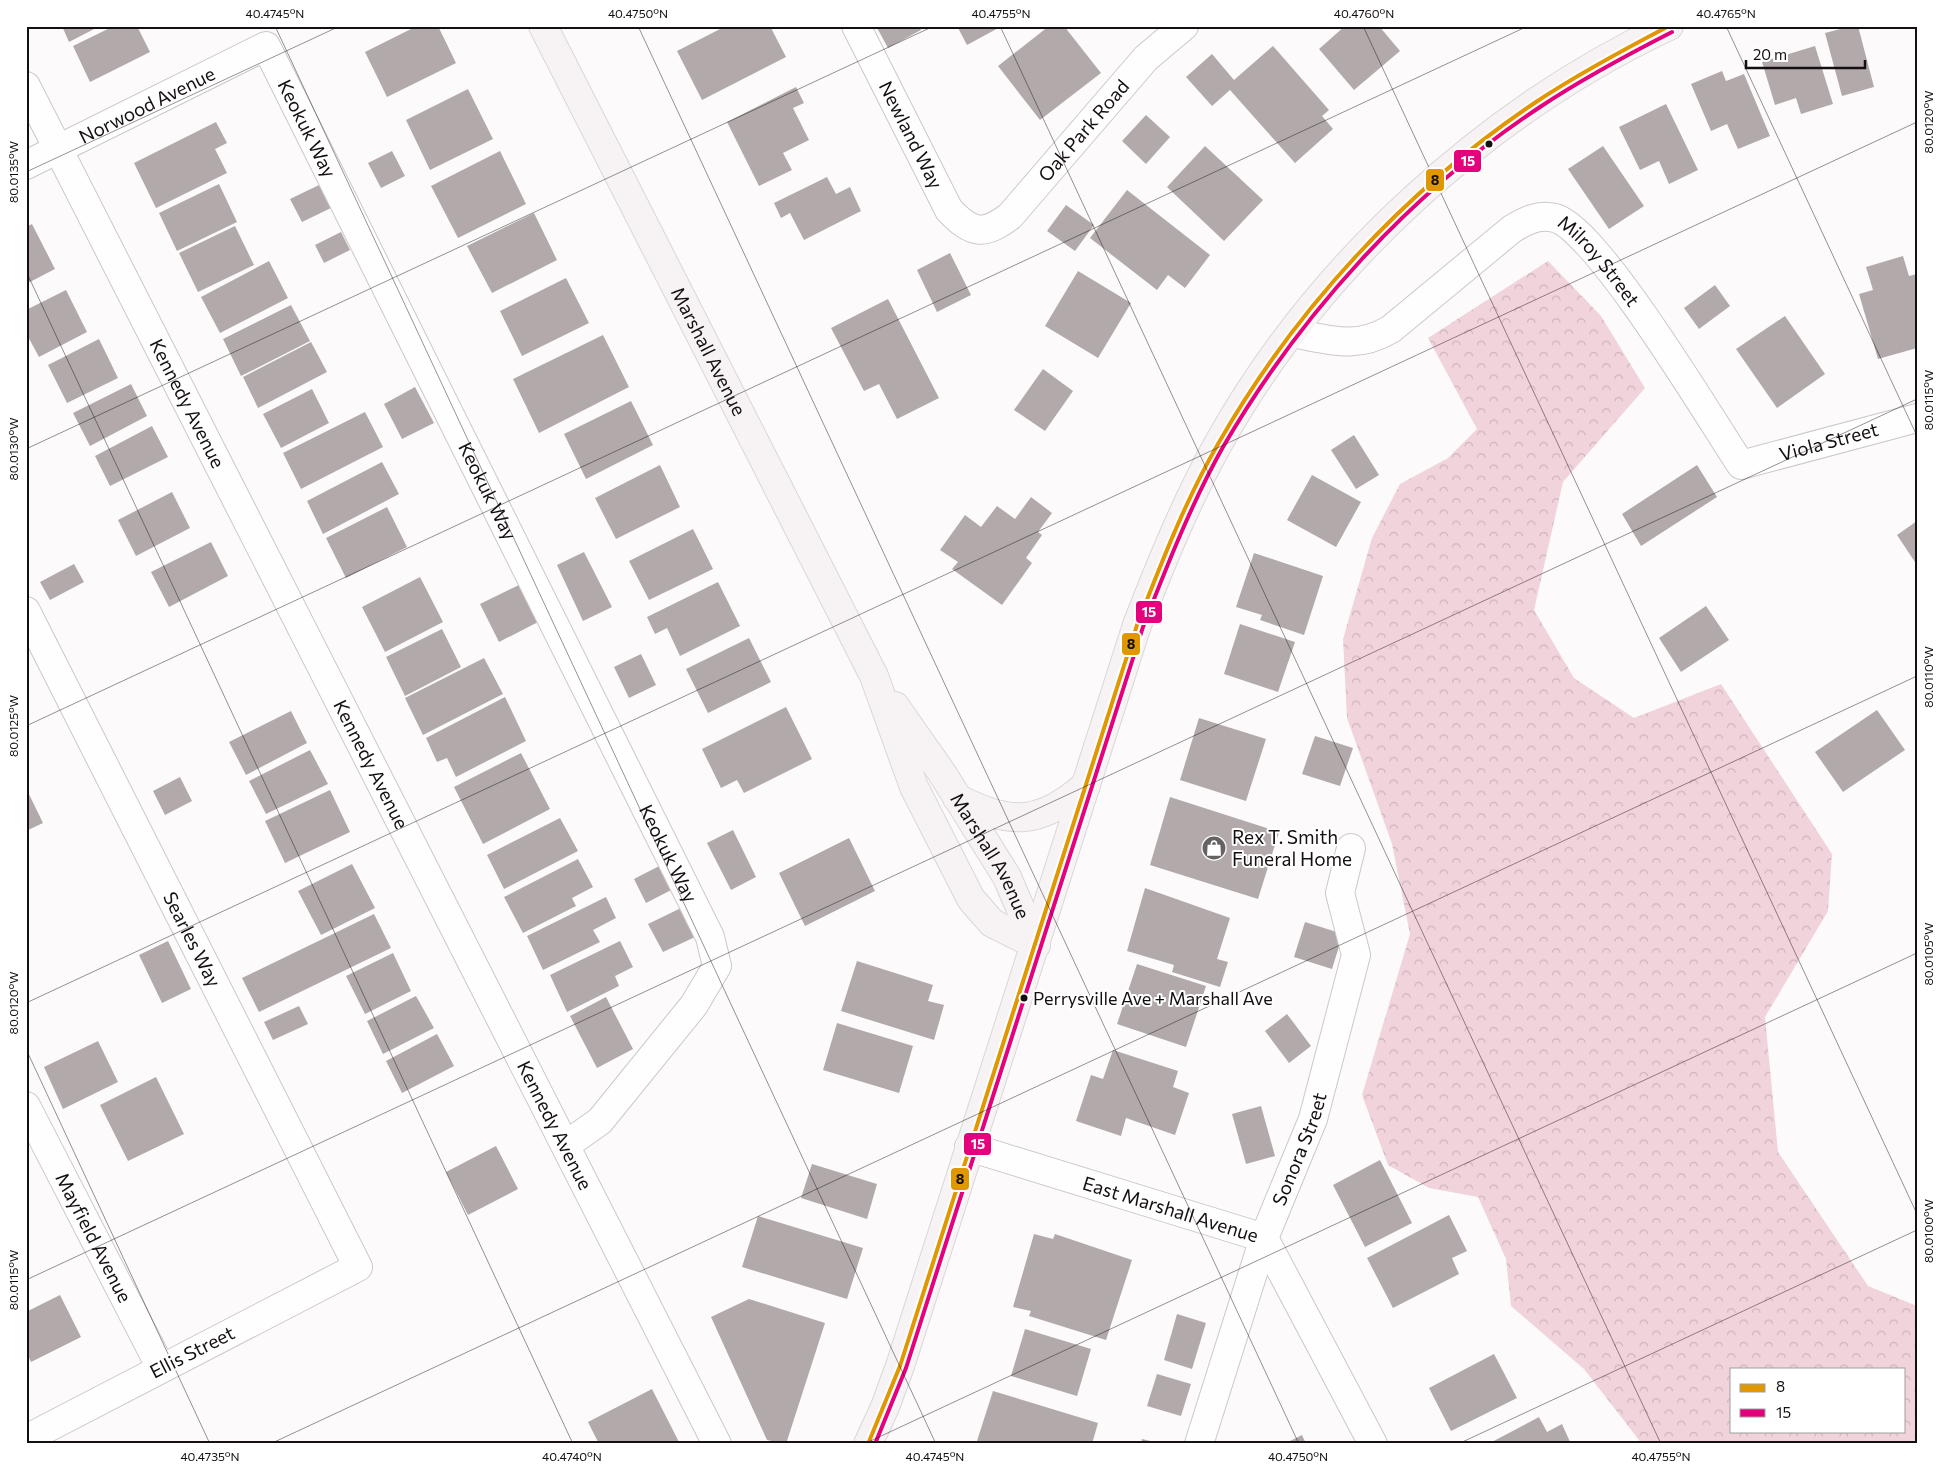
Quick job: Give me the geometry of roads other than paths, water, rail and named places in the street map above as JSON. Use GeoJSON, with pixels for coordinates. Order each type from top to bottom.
{"type":"FeatureCollection","features":[{"type":"Feature","properties":{"kind":"main road","name":"Marshall Avenue"},"geometry":{"type":"LineString","coordinates":[[543,26],[874,676],[914,787],[971,899],[992,923],[1036,945]]}},
{"type":"Feature","properties":{"kind":"main road"},"geometry":{"type":"LineString","coordinates":[[868,1444],[885,1407],[900,1366],[1137,624],[1159,567],[1186,506],[1219,443],[1254,387],[1293,333],[1332,284],[1427,187],[1480,142],[1538,100],[1594,65],[1669,26]]}},
{"type":"Feature","properties":{"kind":"main road","name":"Marshall Avenue"},"geometry":{"type":"LineString","coordinates":[[874,676],[957,798],[1007,878],[1036,945]]}},
{"type":"Feature","properties":{"kind":"main road"},"geometry":{"type":"LineString","coordinates":[[957,798],[993,815],[1023,817],[1055,809],[1086,784]]}},
{"type":"Feature","properties":{"kind":"street","name":"Newland Way"},"geometry":{"type":"LineString","coordinates":[[856,26],[949,210],[962,224],[980,231]]}},
{"type":"Feature","properties":{"kind":"street","name":"Oak Park Road"},"geometry":{"type":"LineString","coordinates":[[980,231],[996,227],[1010,216],[1146,58],[1184,26]]}},
{"type":"Feature","properties":{"kind":"street","name":"Norwood Avenue"},"geometry":{"type":"LineString","coordinates":[[26,164],[266,46]]}},
{"type":"Feature","properties":{"kind":"street","name":"Keokuk Way"},"geometry":{"type":"LineString","coordinates":[[266,46],[710,937],[717,966],[694,1005],[600,1121],[566,1145]]}},
{"type":"Feature","properties":{"kind":"street","name":"Kennedy Avenue"},"geometry":{"type":"LineString","coordinates":[[26,86],[717,1444]]}},
{"type":"Feature","properties":{"kind":"street","name":"Milroy Street"},"geometry":{"type":"LineString","coordinates":[[1293,333],[1344,342],[1361,342],[1378,337],[1391,329],[1512,229],[1526,220],[1541,216],[1556,218],[1569,226],[1610,270],[1741,465]]}},
{"type":"Feature","properties":{"kind":"street","name":"Viola Street"},"geometry":{"type":"LineString","coordinates":[[1741,465],[1916,420]]}},
{"type":"Feature","properties":{"kind":"street","name":"Searles Way"},"geometry":{"type":"LineString","coordinates":[[26,611],[358,1267]]}},
{"type":"Feature","properties":{"kind":"street","name":"Sonora Street"},"geometry":{"type":"LineString","coordinates":[[1199,1444],[1264,1238],[1313,1119],[1356,955],[1340,893],[1351,848]]}},
{"type":"Feature","properties":{"kind":"street","name":"Mayfield Avenue"},"geometry":{"type":"LineString","coordinates":[[26,1106],[161,1368]]}},
{"type":"Feature","properties":{"kind":"street","name":"East Marshall Avenue"},"geometry":{"type":"LineString","coordinates":[[969,1147],[1264,1238],[1372,1444]]}},
{"type":"Feature","properties":{"kind":"street","name":"Ellis Street"},"geometry":{"type":"LineString","coordinates":[[26,1439],[358,1267]]}},
{"type":"Feature","properties":{"kind":"place","name":"Rex T. Smith Funeral Home"},"geometry":{"type":"Point","coordinates":[1214,848]}},
{"type":"Feature","properties":{"kind":"place","name":"Perrysville Ave + Marshall Ave"},"geometry":{"type":"Point","coordinates":[1024,998]}}]}
